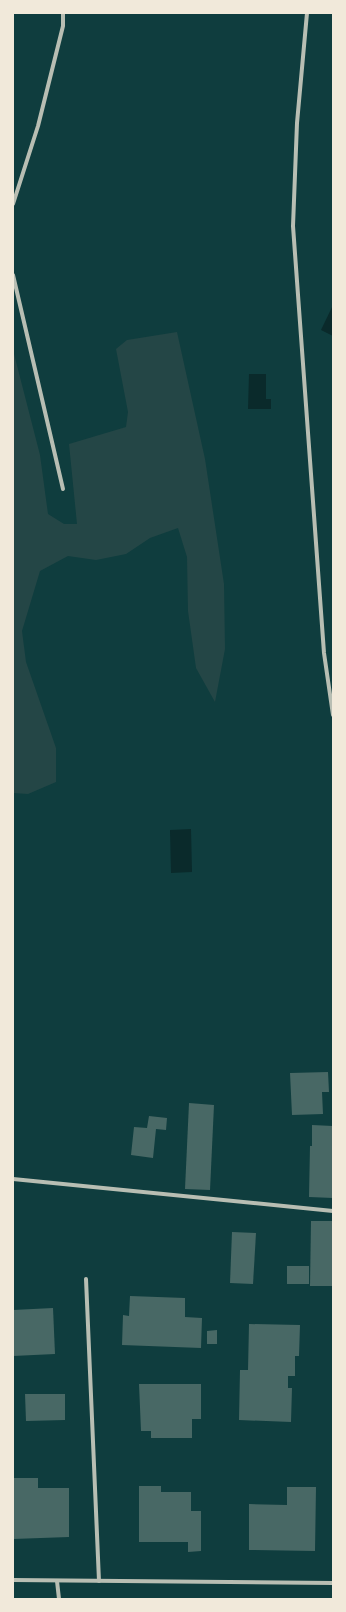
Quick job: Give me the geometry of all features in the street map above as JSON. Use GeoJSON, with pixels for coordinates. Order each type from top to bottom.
{"type":"FeatureCollection","features":[{"type":"Feature","properties":{"kind":"street"},"geometry":{"type":"LineString","coordinates":[[13,204],[38,126],[63,26],[63,13]]}},
{"type":"Feature","properties":{"kind":"street"},"geometry":{"type":"LineString","coordinates":[[307,13],[296,123],[293,226],[324,653],[333,715]]}},
{"type":"Feature","properties":{"kind":"street"},"geometry":{"type":"LineString","coordinates":[[13,275],[63,489]]}},
{"type":"Feature","properties":{"kind":"street"},"geometry":{"type":"LineString","coordinates":[[13,1179],[333,1211]]}},
{"type":"Feature","properties":{"kind":"street"},"geometry":{"type":"LineString","coordinates":[[86,1279],[99,1580]]}},
{"type":"Feature","properties":{"kind":"street"},"geometry":{"type":"LineString","coordinates":[[13,1580],[333,1583]]}},
{"type":"Feature","properties":{"kind":"street"},"geometry":{"type":"LineString","coordinates":[[57,1581],[58,1599]]}},
{"type":"Feature","properties":{"kind":"shaded area"},"geometry":{"type":"Polygon","coordinates":[[[333,305],[333,336],[321,330],[333,305]]]}},
{"type":"Feature","properties":{"kind":"shaded area"},"geometry":{"type":"Polygon","coordinates":[[[177,332],[205,459],[224,584],[225,649],[215,702],[196,668],[188,611],[187,557],[178,528],[150,538],[126,554],[96,560],[68,556],[40,571],[22,631],[26,662],[56,748],[56,782],[28,794],[13,793],[13,350],[40,455],[48,514],[64,524],[77,524],[69,444],[126,427],[128,412],[116,349],[127,340],[177,332]]]}},
{"type":"Feature","properties":{"kind":"shaded area"},"geometry":{"type":"Polygon","coordinates":[[[249,374],[266,374],[266,399],[271,399],[271,409],[248,409],[249,374]]]}},
{"type":"Feature","properties":{"kind":"shaded area"},"geometry":{"type":"Polygon","coordinates":[[[191,829],[192,872],[171,873],[170,830],[191,829]]]}},
{"type":"Feature","properties":{"kind":"building"},"geometry":{"type":"Polygon","coordinates":[[[328,1072],[329,1092],[322,1092],[323,1114],[292,1115],[290,1073],[328,1072]]]}},
{"type":"Feature","properties":{"kind":"building"},"geometry":{"type":"Polygon","coordinates":[[[189,1103],[214,1105],[210,1190],[185,1189],[189,1103]]]}},
{"type":"Feature","properties":{"kind":"building"},"geometry":{"type":"Polygon","coordinates":[[[149,1116],[167,1118],[166,1130],[156,1129],[153,1158],[131,1155],[134,1127],[147,1128],[149,1116]]]}},
{"type":"Feature","properties":{"kind":"building"},"geometry":{"type":"Polygon","coordinates":[[[312,1125],[333,1126],[333,1198],[309,1197],[312,1125]]]}},
{"type":"Feature","properties":{"kind":"building"},"geometry":{"type":"Polygon","coordinates":[[[311,1221],[333,1221],[333,1286],[310,1286],[311,1221]]]}},
{"type":"Feature","properties":{"kind":"building"},"geometry":{"type":"Polygon","coordinates":[[[232,1232],[256,1233],[253,1284],[230,1283],[232,1232]]]}},
{"type":"Feature","properties":{"kind":"building"},"geometry":{"type":"Polygon","coordinates":[[[287,1266],[309,1266],[309,1284],[287,1284],[287,1266]]]}},
{"type":"Feature","properties":{"kind":"building"},"geometry":{"type":"Polygon","coordinates":[[[130,1296],[185,1298],[185,1317],[202,1318],[201,1348],[122,1345],[123,1315],[129,1316],[130,1296]]]}},
{"type":"Feature","properties":{"kind":"building"},"geometry":{"type":"Polygon","coordinates":[[[53,1308],[55,1354],[13,1356],[13,1310],[53,1308]]]}},
{"type":"Feature","properties":{"kind":"building"},"geometry":{"type":"Polygon","coordinates":[[[249,1324],[300,1325],[299,1356],[295,1356],[295,1376],[288,1376],[288,1388],[292,1388],[291,1422],[239,1420],[240,1370],[248,1370],[249,1324]]]}},
{"type":"Feature","properties":{"kind":"building"},"geometry":{"type":"Polygon","coordinates":[[[217,1330],[217,1344],[207,1344],[207,1331],[217,1330]]]}},
{"type":"Feature","properties":{"kind":"building"},"geometry":{"type":"Polygon","coordinates":[[[139,1384],[201,1384],[201,1419],[192,1419],[192,1438],[151,1438],[151,1431],[141,1431],[139,1384]]]}},
{"type":"Feature","properties":{"kind":"building"},"geometry":{"type":"Polygon","coordinates":[[[25,1394],[65,1394],[65,1420],[26,1421],[25,1394]]]}},
{"type":"Feature","properties":{"kind":"building"},"geometry":{"type":"Polygon","coordinates":[[[13,1478],[38,1478],[38,1488],[69,1488],[69,1537],[13,1539],[13,1478]]]}},
{"type":"Feature","properties":{"kind":"building"},"geometry":{"type":"Polygon","coordinates":[[[139,1486],[161,1486],[161,1492],[191,1492],[191,1511],[201,1511],[201,1551],[188,1552],[188,1542],[139,1542],[139,1486]]]}},
{"type":"Feature","properties":{"kind":"building"},"geometry":{"type":"Polygon","coordinates":[[[287,1487],[316,1487],[315,1551],[249,1550],[249,1504],[287,1505],[287,1487]]]}}]}
